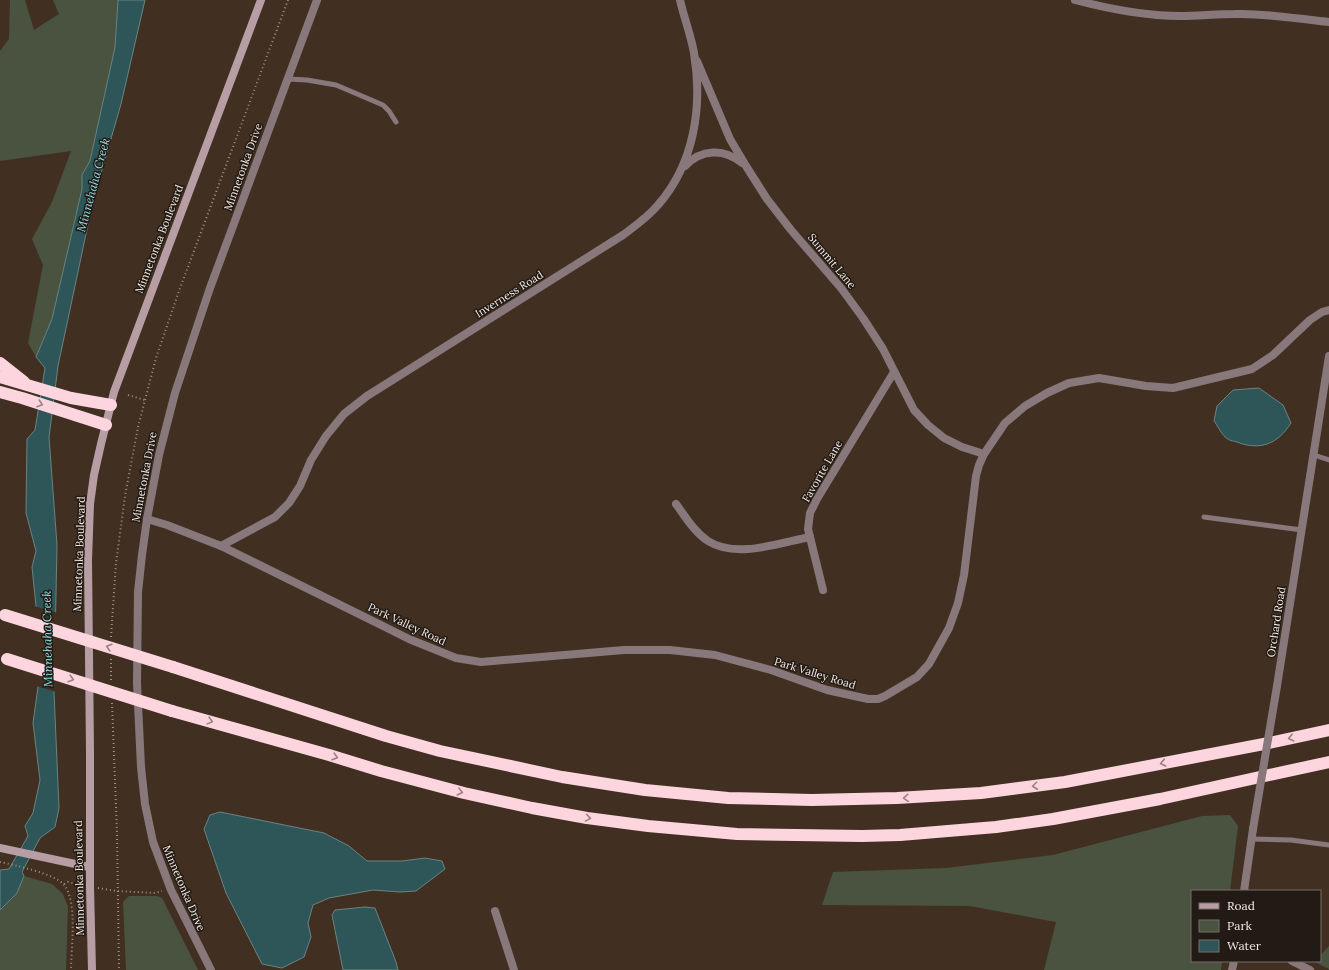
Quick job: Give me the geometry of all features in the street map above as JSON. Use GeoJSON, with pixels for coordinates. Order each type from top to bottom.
{"type":"FeatureCollection","features":[{"type":"Feature","properties":{"kind":"highway"},"geometry":{"type":"LineString","coordinates":[[0,363],[30,386]]}},
{"type":"Feature","properties":{"kind":"highway"},"geometry":{"type":"LineString","coordinates":[[0,377],[71,398],[111,405]]}},
{"type":"Feature","properties":{"kind":"highway"},"geometry":{"type":"LineString","coordinates":[[0,392],[106,425]]}},
{"type":"Feature","properties":{"kind":"highway"},"geometry":{"type":"LineString","coordinates":[[2,613],[386,736],[440,751],[562,777],[644,790],[728,798],[828,800],[981,793],[1065,782],[1329,730]]}},
{"type":"Feature","properties":{"kind":"highway"},"geometry":{"type":"LineString","coordinates":[[2,658],[172,711],[381,771],[464,793],[587,818],[648,826],[738,834],[862,836],[996,827],[1061,818],[1160,800],[1329,762]]}},
{"type":"Feature","properties":{"kind":"main road","name":"Minnetonka Boulevard"},"geometry":{"type":"LineString","coordinates":[[92,970],[88,560],[90,504],[94,475],[114,392],[261,0]]}},
{"type":"Feature","properties":{"kind":"main road"},"geometry":{"type":"LineString","coordinates":[[0,848],[90,867]]}},
{"type":"Feature","properties":{"kind":"street","name":"Minnetonka Drive"},"geometry":{"type":"LineString","coordinates":[[211,970],[171,890],[153,842],[145,804],[141,767],[137,683],[138,592],[147,519],[166,426],[182,372],[212,282],[317,0]]}},
{"type":"Feature","properties":{"kind":"street","name":"Inverness Road"},"geometry":{"type":"LineString","coordinates":[[221,546],[275,517],[289,503],[300,486],[311,460],[326,436],[344,414],[374,391],[623,235],[641,222],[657,206],[671,188],[682,169],[694,131],[697,105],[697,79],[694,53],[680,0]]}},
{"type":"Feature","properties":{"kind":"street"},"geometry":{"type":"LineString","coordinates":[[1075,0],[1099,7],[1139,13],[1179,16],[1242,14],[1329,22]]}},
{"type":"Feature","properties":{"kind":"street","name":"Summit Lane"},"geometry":{"type":"LineString","coordinates":[[694,53],[730,139],[746,166],[767,199],[791,230],[841,288],[883,349],[914,410],[928,425],[944,438],[962,448],[984,454]]}},
{"type":"Feature","properties":{"kind":"street"},"geometry":{"type":"LineString","coordinates":[[682,169],[691,160],[701,154],[714,152],[725,153],[737,158],[746,166]]}},
{"type":"Feature","properties":{"kind":"street","name":"Park Valley Road"},"geometry":{"type":"LineString","coordinates":[[147,519],[167,525],[221,546],[409,639],[456,658],[481,662],[624,650],[670,650],[715,655],[785,674],[827,690],[868,699],[878,699],[917,677],[929,664],[949,628],[958,603],[964,575],[976,476],[979,464],[1005,423],[1025,406],[1047,393],[1069,383],[1099,378],[1146,386],[1173,388],[1252,369],[1273,355],[1310,320],[1322,312],[1329,310]]}},
{"type":"Feature","properties":{"kind":"street","name":"Orchard Road"},"geometry":{"type":"LineString","coordinates":[[1244,890],[1329,356]]}},
{"type":"Feature","properties":{"kind":"street","name":"Favorite Lane"},"geometry":{"type":"LineString","coordinates":[[823,590],[808,528],[810,513],[894,372]]}},
{"type":"Feature","properties":{"kind":"street"},"geometry":{"type":"LineString","coordinates":[[676,504],[700,534],[707,540],[727,549],[748,549],[810,537]]}},
{"type":"Feature","properties":{"kind":"street"},"geometry":{"type":"LineString","coordinates":[[495,911],[514,970]]}},
{"type":"Feature","properties":{"kind":"street"},"geometry":{"type":"LineString","coordinates":[[1294,962],[1310,970]]}},
{"type":"Feature","properties":{"kind":"lane"},"geometry":{"type":"LineString","coordinates":[[288,78],[336,85],[382,105],[389,111],[396,122]]}},
{"type":"Feature","properties":{"kind":"lane"},"geometry":{"type":"LineString","coordinates":[[1314,455],[1329,460]]}},
{"type":"Feature","properties":{"kind":"lane"},"geometry":{"type":"LineString","coordinates":[[1204,517],[1302,530]]}},
{"type":"Feature","properties":{"kind":"lane"},"geometry":{"type":"LineString","coordinates":[[1252,839],[1291,840],[1329,845]]}},
{"type":"Feature","properties":{"kind":"path"},"geometry":{"type":"LineString","coordinates":[[128,395],[145,400]]}},
{"type":"Feature","properties":{"kind":"path"},"geometry":{"type":"LineString","coordinates":[[0,862],[34,871],[56,879],[64,884],[71,900],[71,970]]}},
{"type":"Feature","properties":{"kind":"path"},"geometry":{"type":"LineString","coordinates":[[117,891],[155,892],[171,890]]}},
{"type":"Feature","properties":{"kind":"green space"},"geometry":{"type":"Polygon","coordinates":[[[10,0],[25,0],[34,30],[59,14],[53,0],[118,0],[115,47],[90,161],[82,175],[82,189],[52,319],[36,357],[28,343],[43,265],[32,239],[52,202],[71,151],[0,161],[0,51],[9,39],[10,0]]]}},
{"type":"Feature","properties":{"kind":"green space"},"geometry":{"type":"Polygon","coordinates":[[[1230,815],[1238,826],[1230,890],[1191,890],[1191,962],[1222,962],[1221,970],[1044,970],[1056,922],[970,906],[822,905],[833,872],[946,868],[1053,855],[1202,816],[1230,815]]]}},
{"type":"Feature","properties":{"kind":"green space"},"geometry":{"type":"Polygon","coordinates":[[[24,876],[52,884],[63,894],[68,907],[66,970],[0,970],[0,910],[17,893],[24,876]]]}},
{"type":"Feature","properties":{"kind":"green space"},"geometry":{"type":"Polygon","coordinates":[[[129,896],[157,896],[162,898],[198,970],[126,970],[123,902],[129,896]]]}},
{"type":"Feature","properties":{"kind":"green space"},"geometry":{"type":"Polygon","coordinates":[[[1329,946],[1329,969],[1315,962],[1321,962],[1321,955],[1329,946]]]}},
{"type":"Feature","properties":{"kind":"water","name":"Minnehaha Creek"},"geometry":{"type":"Polygon","coordinates":[[[118,0],[145,0],[121,104],[93,201],[58,366],[49,437],[57,545],[54,692],[59,808],[55,827],[40,838],[22,872],[24,876],[17,893],[0,910],[0,870],[9,869],[28,836],[25,826],[33,813],[40,780],[33,723],[38,687],[36,606],[32,567],[36,551],[26,513],[27,439],[35,430],[45,368],[36,357],[52,319],[82,189],[82,175],[90,161],[115,47],[118,0]]]}},
{"type":"Feature","properties":{"kind":"water"},"geometry":{"type":"Polygon","coordinates":[[[1259,388],[1283,405],[1291,423],[1280,436],[1268,444],[1253,446],[1229,440],[1214,421],[1217,406],[1233,390],[1259,388]]]}},
{"type":"Feature","properties":{"kind":"water"},"geometry":{"type":"Polygon","coordinates":[[[220,812],[324,833],[349,846],[367,861],[402,861],[425,858],[442,861],[445,869],[416,891],[400,892],[373,890],[329,898],[313,905],[308,923],[311,937],[304,957],[282,968],[262,964],[226,893],[204,829],[210,815],[220,812]]]}},
{"type":"Feature","properties":{"kind":"water"},"geometry":{"type":"Polygon","coordinates":[[[365,907],[375,908],[398,970],[343,970],[332,915],[335,910],[365,907]]]}},
{"type":"Feature","properties":{"kind":"pier"},"geometry":{"type":"Polygon","coordinates":[[[34,606],[58,613],[56,692],[36,686],[34,606]]]}}]}
